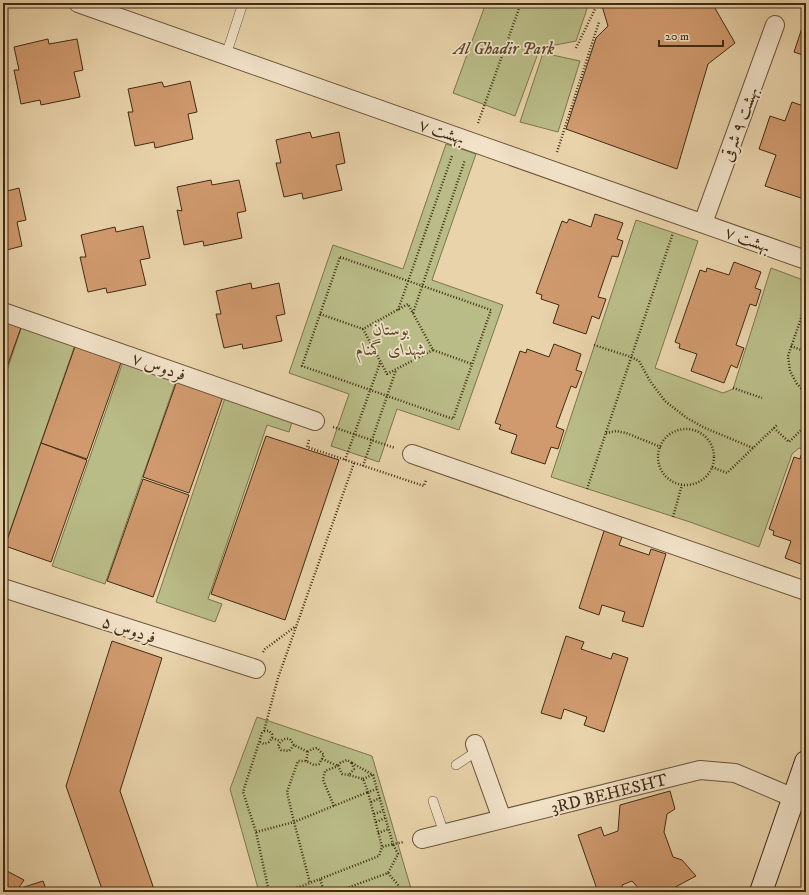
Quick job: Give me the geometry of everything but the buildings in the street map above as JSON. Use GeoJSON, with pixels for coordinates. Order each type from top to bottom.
{"type":"FeatureCollection","features":[{"type":"Feature","properties":{"kind":"street","name":"بهشت ۷"},"geometry":{"type":"LineString","coordinates":[[78,3],[806,260]]}},
{"type":"Feature","properties":{"kind":"street","name":"بهشت ۹ شرقی"},"geometry":{"type":"LineString","coordinates":[[703,223],[774,25]]}},
{"type":"Feature","properties":{"kind":"street","name":"فردوس ۷"},"geometry":{"type":"LineString","coordinates":[[3,312],[315,421]]}},
{"type":"Feature","properties":{"kind":"street"},"geometry":{"type":"LineString","coordinates":[[412,454],[806,591]]}},
{"type":"Feature","properties":{"kind":"street","name":"فردوس ۵"},"geometry":{"type":"LineString","coordinates":[[3,588],[256,669]]}},
{"type":"Feature","properties":{"kind":"street"},"geometry":{"type":"LineString","coordinates":[[476,748],[502,819]]}},
{"type":"Feature","properties":{"kind":"street"},"geometry":{"type":"LineString","coordinates":[[761,892],[800,800],[806,762]]}},
{"type":"Feature","properties":{"kind":"street","name":"3RD BEHESHT"},"geometry":{"type":"LineString","coordinates":[[422,839],[700,770],[735,773],[800,800]]}},
{"type":"Feature","properties":{"kind":"lane"},"geometry":{"type":"LineString","coordinates":[[226,55],[243,3]]}},
{"type":"Feature","properties":{"kind":"lane"},"geometry":{"type":"LineString","coordinates":[[456,765],[476,748]]}},
{"type":"Feature","properties":{"kind":"lane"},"geometry":{"type":"LineString","coordinates":[[433,801],[444,833]]}},
{"type":"Feature","properties":{"kind":"path"},"geometry":{"type":"LineString","coordinates":[[398,310],[408,281],[521,3]]}},
{"type":"Feature","properties":{"kind":"path"},"geometry":{"type":"LineString","coordinates":[[576,48],[598,3]]}},
{"type":"Feature","properties":{"kind":"path"},"geometry":{"type":"LineString","coordinates":[[551,169],[598,22]]}},
{"type":"Feature","properties":{"kind":"path"},"geometry":{"type":"LineString","coordinates":[[414,314],[465,139]]}},
{"type":"Feature","properties":{"kind":"path"},"geometry":{"type":"LineString","coordinates":[[587,489],[673,232]]}},
{"type":"Feature","properties":{"kind":"path"},"geometry":{"type":"LineString","coordinates":[[340,257],[422,287],[491,310],[453,419],[302,366],[340,257]]}},
{"type":"Feature","properties":{"kind":"path"},"geometry":{"type":"LineString","coordinates":[[363,329],[408,304],[433,350],[472,364]]}},
{"type":"Feature","properties":{"kind":"path"},"geometry":{"type":"LineString","coordinates":[[806,304],[788,356],[790,371],[797,384],[806,393]]}},
{"type":"Feature","properties":{"kind":"path"},"geometry":{"type":"LineString","coordinates":[[320,314],[363,329],[387,374],[433,350]]}},
{"type":"Feature","properties":{"kind":"path"},"geometry":{"type":"LineString","coordinates":[[594,345],[639,361],[650,381],[665,401],[687,418],[705,428],[753,448]]}},
{"type":"Feature","properties":{"kind":"path"},"geometry":{"type":"LineString","coordinates":[[791,346],[806,352]]}},
{"type":"Feature","properties":{"kind":"path"},"geometry":{"type":"LineString","coordinates":[[345,460],[380,362]]}},
{"type":"Feature","properties":{"kind":"path"},"geometry":{"type":"LineString","coordinates":[[363,466],[396,369]]}},
{"type":"Feature","properties":{"kind":"path"},"geometry":{"type":"LineString","coordinates":[[733,388],[762,398]]}},
{"type":"Feature","properties":{"kind":"path"},"geometry":{"type":"LineString","coordinates":[[412,454],[315,421],[307,447],[424,486],[432,461]]}},
{"type":"Feature","properties":{"kind":"path"},"geometry":{"type":"LineString","coordinates":[[712,468],[727,473],[778,424]]}},
{"type":"Feature","properties":{"kind":"path"},"geometry":{"type":"LineString","coordinates":[[774,428],[789,442],[806,425]]}},
{"type":"Feature","properties":{"kind":"path"},"geometry":{"type":"LineString","coordinates":[[677,430],[695,430],[703,434],[710,441],[714,458],[712,468],[700,481],[682,485],[673,482],[666,476],[661,468],[659,450],[669,435],[677,430]]}},
{"type":"Feature","properties":{"kind":"path"},"geometry":{"type":"LineString","coordinates":[[606,433],[616,431],[626,433],[661,447]]}},
{"type":"Feature","properties":{"kind":"path"},"geometry":{"type":"LineString","coordinates":[[269,892],[256,832],[243,792],[262,733],[264,731],[278,678],[354,463]]}},
{"type":"Feature","properties":{"kind":"path"},"geometry":{"type":"LineString","coordinates":[[672,516],[682,485]]}},
{"type":"Feature","properties":{"kind":"path"},"geometry":{"type":"LineString","coordinates":[[256,669],[265,649],[297,626]]}},
{"type":"Feature","properties":{"kind":"path"},"geometry":{"type":"LineString","coordinates":[[264,731],[269,731],[272,734],[272,738]]}},
{"type":"Feature","properties":{"kind":"path"},"geometry":{"type":"LineString","coordinates":[[272,738],[280,741],[287,738],[290,739],[294,745],[308,752]]}},
{"type":"Feature","properties":{"kind":"path"},"geometry":{"type":"LineString","coordinates":[[260,742],[264,744],[269,742],[272,738]]}},
{"type":"Feature","properties":{"kind":"path"},"geometry":{"type":"LineString","coordinates":[[280,741],[278,746],[281,750],[289,751],[294,745]]}},
{"type":"Feature","properties":{"kind":"path"},"geometry":{"type":"LineString","coordinates":[[306,761],[308,752],[312,749],[317,748],[324,755],[319,764],[314,765],[306,761],[298,761],[287,792],[310,883]]}},
{"type":"Feature","properties":{"kind":"path"},"geometry":{"type":"LineString","coordinates":[[322,759],[338,766],[342,774],[363,779],[373,775]]}},
{"type":"Feature","properties":{"kind":"path"},"geometry":{"type":"LineString","coordinates":[[334,806],[323,780],[325,771],[338,766],[340,763],[347,760],[373,775],[393,844],[398,854],[388,873],[336,892]]}},
{"type":"Feature","properties":{"kind":"path"},"geometry":{"type":"LineString","coordinates":[[349,775],[354,769],[352,763]]}},
{"type":"Feature","properties":{"kind":"path"},"geometry":{"type":"LineString","coordinates":[[274,892],[276,890],[282,891],[310,883],[379,856],[382,847],[371,802],[363,779]]}},
{"type":"Feature","properties":{"kind":"path"},"geometry":{"type":"LineString","coordinates":[[256,832],[294,822],[377,789]]}},
{"type":"Feature","properties":{"kind":"path"},"geometry":{"type":"LineString","coordinates":[[371,802],[380,798]]}},
{"type":"Feature","properties":{"kind":"path"},"geometry":{"type":"LineString","coordinates":[[374,814],[384,811]]}},
{"type":"Feature","properties":{"kind":"path"},"geometry":{"type":"LineString","coordinates":[[376,822],[386,818]]}},
{"type":"Feature","properties":{"kind":"path"},"geometry":{"type":"LineString","coordinates":[[378,833],[389,829]]}},
{"type":"Feature","properties":{"kind":"path"},"geometry":{"type":"LineString","coordinates":[[382,847],[393,844]]}},
{"type":"Feature","properties":{"kind":"path"},"geometry":{"type":"LineString","coordinates":[[388,873],[399,886],[400,892]]}},
{"type":"Feature","properties":{"kind":"path"},"geometry":{"type":"LineString","coordinates":[[320,879],[324,892]]}},
{"type":"Feature","properties":{"kind":"green space","name":"Al Ghadir Park"},"geometry":{"type":"Polygon","coordinates":[[[486,3],[589,3],[576,41],[540,48],[515,116],[453,93],[486,3]]]}},
{"type":"Feature","properties":{"kind":"green space"},"geometry":{"type":"Polygon","coordinates":[[[543,53],[580,61],[558,132],[520,122],[543,53]]]}},
{"type":"Feature","properties":{"kind":"green space","name":"بوستان شهدای گمنام"},"geometry":{"type":"Polygon","coordinates":[[[446,144],[476,154],[432,280],[503,305],[459,430],[397,409],[379,462],[331,446],[349,394],[289,373],[333,245],[403,269],[446,144]]]}},
{"type":"Feature","properties":{"kind":"green space"},"geometry":{"type":"Polygon","coordinates":[[[636,220],[698,241],[655,368],[723,393],[733,389],[771,268],[806,281],[806,450],[799,448],[792,454],[759,547],[690,522],[551,477],[636,220]]]}},
{"type":"Feature","properties":{"kind":"green space"},"geometry":{"type":"Polygon","coordinates":[[[24,320],[77,339],[4,548],[3,382],[24,320]]]}},
{"type":"Feature","properties":{"kind":"green space"},"geometry":{"type":"Polygon","coordinates":[[[125,356],[178,375],[105,584],[52,566],[125,356]]]}},
{"type":"Feature","properties":{"kind":"green space"},"geometry":{"type":"Polygon","coordinates":[[[228,389],[295,412],[289,432],[267,425],[208,599],[222,604],[215,622],[156,602],[228,389]]]}},
{"type":"Feature","properties":{"kind":"green space"},"geometry":{"type":"Polygon","coordinates":[[[257,717],[372,756],[412,892],[259,892],[230,789],[257,717]]]}}]}
